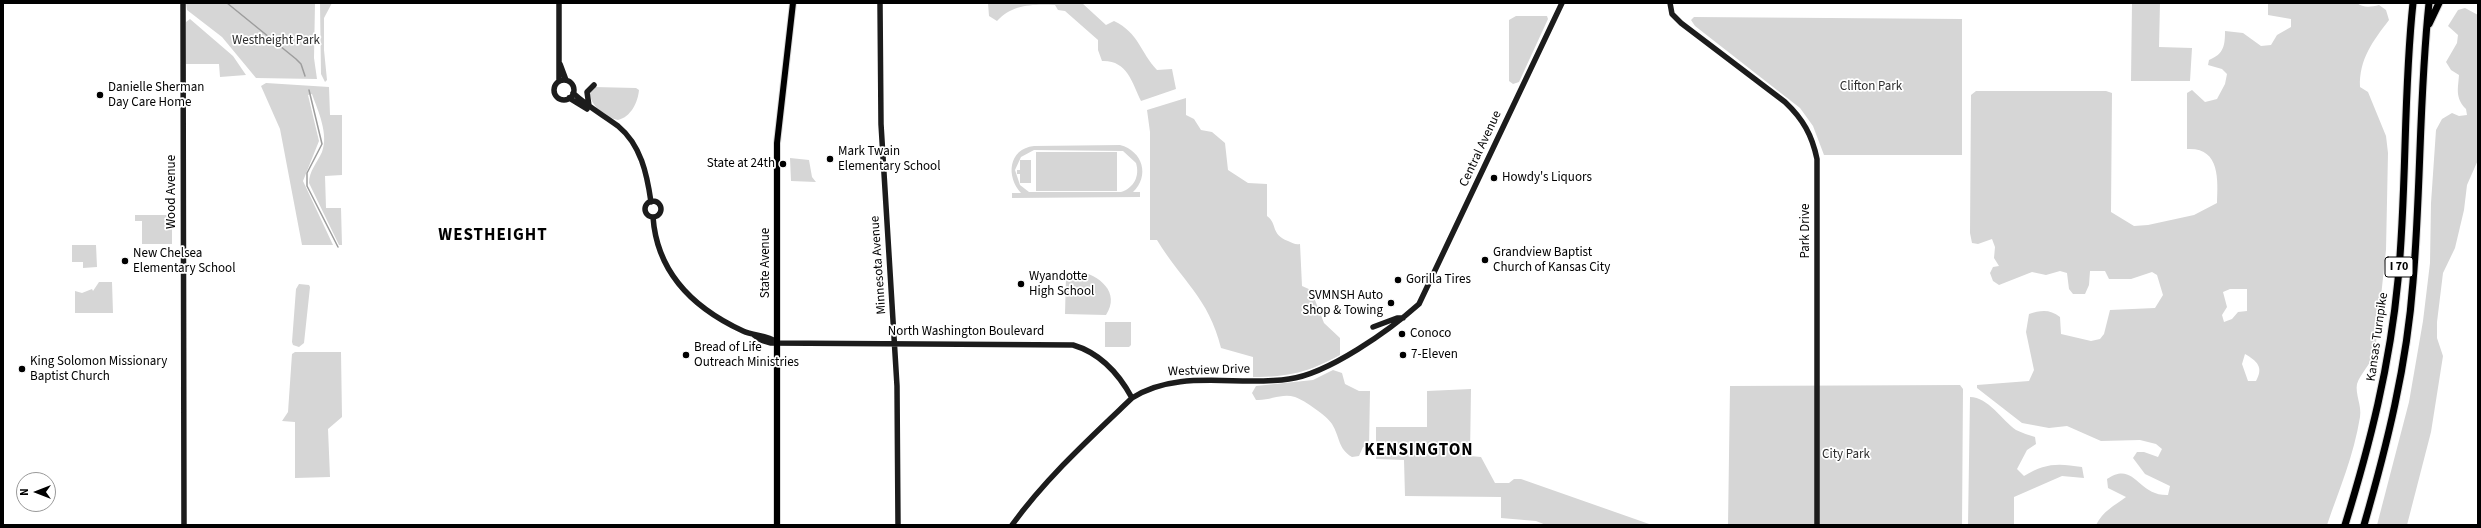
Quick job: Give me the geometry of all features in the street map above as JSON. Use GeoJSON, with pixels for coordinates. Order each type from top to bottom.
{"type":"FeatureCollection","features":[{"type":"Feature","properties":{"kind":"highway","name":"I 70"},"geometry":{"type":"LineString","coordinates":[[2364,525],[2390,427],[2409,327],[2416,234],[2426,30],[2429,3]]}},
{"type":"Feature","properties":{"kind":"highway"},"geometry":{"type":"LineString","coordinates":[[2426,30],[2439,3]]}},
{"type":"Feature","properties":{"kind":"highway","name":"Kansas Turnpike"},"geometry":{"type":"LineString","coordinates":[[2345,525],[2375,424],[2395,308],[2400,243],[2407,71],[2412,4]]}},
{"type":"Feature","properties":{"kind":"main road","name":"Wood Avenue"},"geometry":{"type":"LineString","coordinates":[[182,3],[184,525]]}},
{"type":"Feature","properties":{"kind":"main road"},"geometry":{"type":"LineString","coordinates":[[558,3],[559,81]]}},
{"type":"Feature","properties":{"kind":"main road","name":"State Avenue"},"geometry":{"type":"LineString","coordinates":[[777,525],[777,143],[793,3]]}},
{"type":"Feature","properties":{"kind":"main road","name":"Minnesota Avenue"},"geometry":{"type":"LineString","coordinates":[[880,3],[881,124],[895,343],[898,525]]}},
{"type":"Feature","properties":{"kind":"main road","name":"Central Avenue"},"geometry":{"type":"LineString","coordinates":[[1419,304],[1562,3]]}},
{"type":"Feature","properties":{"kind":"main road","name":"Park Drive"},"geometry":{"type":"LineString","coordinates":[[1670,3],[1672,14],[1681,23],[1785,102],[1799,116],[1814,144],[1817,159],[1817,525]]}},
{"type":"Feature","properties":{"kind":"main road"},"geometry":{"type":"LineString","coordinates":[[559,60],[566,80],[572,85],[573,93],[591,108],[617,126],[631,141],[646,173],[651,202]]}},
{"type":"Feature","properties":{"kind":"main road"},"geometry":{"type":"LineString","coordinates":[[566,80],[559,81],[554,86],[555,93],[560,99],[569,98],[591,108]]}},
{"type":"Feature","properties":{"kind":"main road"},"geometry":{"type":"LineString","coordinates":[[591,108],[587,92],[594,85]]}},
{"type":"Feature","properties":{"kind":"main road"},"geometry":{"type":"LineString","coordinates":[[569,98],[573,93]]}},
{"type":"Feature","properties":{"kind":"main road"},"geometry":{"type":"LineString","coordinates":[[656,202],[660,208],[658,215],[653,217],[645,211],[647,204],[656,202]]}},
{"type":"Feature","properties":{"kind":"main road","name":"North Washington Boulevard"},"geometry":{"type":"LineString","coordinates":[[653,217],[657,245],[668,270],[690,297],[735,327],[754,335],[771,338],[777,342],[1073,345],[1096,355],[1119,378],[1132,398]]}},
{"type":"Feature","properties":{"kind":"main road","name":"Westview Drive"},"geometry":{"type":"LineString","coordinates":[[1012,525],[1049,481],[1132,398],[1155,386],[1175,381],[1273,380],[1305,376],[1332,364],[1404,318],[1419,304]]}},
{"type":"Feature","properties":{"kind":"main road"},"geometry":{"type":"LineString","coordinates":[[1373,327],[1396,318],[1404,318]]}},
{"type":"Feature","properties":{"kind":"green space","name":"Westheight Park"},"geometry":{"type":"Polygon","coordinates":[[[186,3],[315,3],[314,58],[317,79],[256,78],[222,37],[187,10],[186,3]]]}},
{"type":"Feature","properties":{"kind":"green space"},"geometry":{"type":"Polygon","coordinates":[[[320,3],[332,3],[324,18],[324,50],[327,80],[325,82],[321,74],[320,3]]]}},
{"type":"Feature","properties":{"kind":"green space"},"geometry":{"type":"Polygon","coordinates":[[[988,3],[1082,3],[1106,25],[1114,21],[1129,31],[1157,70],[1172,69],[1176,89],[1141,101],[1128,74],[1123,68],[1117,64],[1102,61],[1098,50],[1098,40],[1065,11],[1058,10],[1055,5],[1023,6],[1009,11],[997,21],[989,16],[988,3]]]}},
{"type":"Feature","properties":{"kind":"green space"},"geometry":{"type":"Polygon","coordinates":[[[2132,3],[2160,3],[2159,47],[2192,48],[2190,81],[2131,81],[2132,3]]]}},
{"type":"Feature","properties":{"kind":"green space"},"geometry":{"type":"Polygon","coordinates":[[[2268,3],[2357,3],[2367,7],[2379,5],[2386,10],[2389,20],[2368,51],[2360,77],[2360,87],[2368,92],[2386,136],[2388,153],[2386,250],[2375,352],[2357,384],[2360,417],[2346,472],[2327,525],[2096,525],[2105,512],[2126,497],[2108,488],[2107,479],[2116,474],[2130,476],[2149,490],[2158,494],[2168,495],[2170,486],[2145,474],[2133,458],[2137,452],[2144,452],[2158,457],[2162,449],[2156,444],[2140,440],[2101,441],[2067,426],[2049,428],[2022,423],[1977,388],[1977,385],[2029,381],[2034,370],[2026,332],[2029,314],[2049,311],[2056,314],[2060,317],[2061,334],[2091,341],[2100,339],[2104,334],[2110,310],[2155,308],[2163,295],[2157,275],[2152,272],[2131,279],[2109,279],[2105,271],[2090,271],[2089,285],[2085,294],[2073,294],[2069,289],[2067,273],[2060,271],[2046,275],[2032,272],[1999,285],[1993,281],[1990,273],[1993,267],[1999,266],[1994,258],[1995,247],[1992,239],[1978,244],[1972,243],[1970,233],[1971,95],[1976,91],[2106,91],[2112,93],[2111,212],[2134,226],[2148,225],[2194,215],[2217,203],[2217,175],[2215,166],[2206,153],[2198,150],[2187,149],[2187,93],[2192,90],[2205,102],[2217,99],[2225,84],[2227,74],[2222,69],[2208,65],[2209,60],[2218,55],[2223,48],[2225,31],[2243,33],[2261,46],[2271,45],[2277,35],[2291,27],[2291,19],[2268,15],[2268,3]],[[2230,289],[2223,292],[2227,307],[2222,315],[2224,322],[2232,319],[2238,312],[2247,311],[2247,289],[2230,289]],[[2245,354],[2242,364],[2248,381],[2256,381],[2259,372],[2258,365],[2253,359],[2245,354]]]}},
{"type":"Feature","properties":{"kind":"green space"},"geometry":{"type":"Polygon","coordinates":[[[2465,8],[2478,15],[2478,160],[2467,185],[2464,210],[2455,248],[2443,273],[2437,322],[2437,338],[2443,356],[2431,432],[2407,525],[2377,525],[2409,402],[2423,321],[2430,263],[2431,203],[2436,130],[2442,119],[2452,113],[2459,116],[2467,115],[2466,109],[2462,105],[2459,97],[2459,75],[2451,70],[2446,62],[2457,43],[2458,35],[2448,26],[2458,10],[2465,8]]]}},
{"type":"Feature","properties":{"kind":"green space"},"geometry":{"type":"Polygon","coordinates":[[[1516,16],[1547,16],[1548,19],[1519,82],[1513,84],[1509,81],[1509,20],[1516,16]]]}},
{"type":"Feature","properties":{"kind":"green space","name":"Clifton Park"},"geometry":{"type":"Polygon","coordinates":[[[1694,17],[1962,19],[1962,155],[1824,155],[1813,126],[1800,108],[1695,26],[1691,20],[1694,17]]]}},
{"type":"Feature","properties":{"kind":"green space"},"geometry":{"type":"Polygon","coordinates":[[[190,19],[233,56],[246,75],[220,77],[219,64],[186,64],[186,22],[190,19]]]}},
{"type":"Feature","properties":{"kind":"green space"},"geometry":{"type":"Polygon","coordinates":[[[266,83],[329,87],[330,115],[342,115],[342,175],[325,176],[326,208],[341,208],[342,245],[339,245],[309,183],[312,171],[324,145],[322,123],[312,94],[308,95],[319,141],[303,181],[333,245],[302,245],[280,129],[261,86],[266,83]]]}},
{"type":"Feature","properties":{"kind":"green space"},"geometry":{"type":"Polygon","coordinates":[[[594,87],[636,88],[639,90],[633,108],[627,116],[618,120],[602,113],[594,105],[590,95],[590,90],[594,87]]]}},
{"type":"Feature","properties":{"kind":"green space"},"geometry":{"type":"Polygon","coordinates":[[[1186,98],[1186,115],[1194,119],[1201,130],[1212,132],[1225,143],[1228,170],[1248,183],[1267,184],[1267,216],[1272,222],[1276,232],[1282,238],[1293,243],[1300,244],[1302,286],[1311,290],[1324,323],[1340,338],[1340,355],[1318,366],[1288,375],[1253,377],[1253,357],[1221,348],[1216,331],[1202,302],[1157,240],[1150,240],[1150,132],[1147,110],[1186,98]]]}},
{"type":"Feature","properties":{"kind":"green space"},"geometry":{"type":"Polygon","coordinates":[[[1120,145],[1128,148],[1139,158],[1142,165],[1141,179],[1133,192],[1140,192],[1140,197],[1012,198],[1012,193],[1021,193],[1016,187],[1013,179],[1012,165],[1019,152],[1025,148],[1034,146],[1120,145]],[[1034,150],[1021,157],[1015,170],[1020,185],[1029,192],[1121,192],[1133,184],[1137,172],[1136,163],[1123,151],[1034,150]]]}},
{"type":"Feature","properties":{"kind":"green space"},"geometry":{"type":"Polygon","coordinates":[[[1036,152],[1117,152],[1117,191],[1036,191],[1036,152]]]}},
{"type":"Feature","properties":{"kind":"green space"},"geometry":{"type":"Polygon","coordinates":[[[790,158],[809,160],[812,177],[816,182],[791,181],[790,158]]]}},
{"type":"Feature","properties":{"kind":"green space"},"geometry":{"type":"Polygon","coordinates":[[[1020,160],[1031,160],[1031,183],[1020,183],[1020,174],[1017,174],[1017,170],[1020,170],[1020,160]]]}},
{"type":"Feature","properties":{"kind":"green space"},"geometry":{"type":"Polygon","coordinates":[[[135,215],[172,215],[172,244],[142,244],[142,221],[135,221],[135,215]]]}},
{"type":"Feature","properties":{"kind":"green space"},"geometry":{"type":"Polygon","coordinates":[[[72,245],[96,245],[97,267],[83,268],[83,262],[72,262],[72,245]]]}},
{"type":"Feature","properties":{"kind":"green space"},"geometry":{"type":"Polygon","coordinates":[[[1078,271],[1093,276],[1106,286],[1111,299],[1110,307],[1106,315],[1065,314],[1066,276],[1078,271]]]}},
{"type":"Feature","properties":{"kind":"green space"},"geometry":{"type":"Polygon","coordinates":[[[99,282],[112,282],[113,313],[75,313],[75,291],[82,293],[92,289],[93,291],[99,282]]]}},
{"type":"Feature","properties":{"kind":"green space"},"geometry":{"type":"Polygon","coordinates":[[[299,284],[309,285],[310,287],[304,343],[299,347],[293,345],[292,342],[296,289],[299,284]]]}},
{"type":"Feature","properties":{"kind":"green space"},"geometry":{"type":"Polygon","coordinates":[[[1105,322],[1131,322],[1131,345],[1129,347],[1105,347],[1105,322]]]}},
{"type":"Feature","properties":{"kind":"green space"},"geometry":{"type":"Polygon","coordinates":[[[295,352],[341,352],[342,417],[328,429],[330,477],[295,478],[295,422],[282,421],[288,412],[292,354],[295,352]]]}},
{"type":"Feature","properties":{"kind":"green space"},"geometry":{"type":"Polygon","coordinates":[[[1333,370],[1342,373],[1345,384],[1359,391],[1370,391],[1369,447],[1363,447],[1359,456],[1352,457],[1347,454],[1332,424],[1304,401],[1290,396],[1256,400],[1252,393],[1256,386],[1313,380],[1333,370]]]}},
{"type":"Feature","properties":{"kind":"green space","name":"City Park"},"geometry":{"type":"Polygon","coordinates":[[[1960,385],[1963,389],[1962,525],[1728,525],[1730,386],[1960,385]]]}},
{"type":"Feature","properties":{"kind":"green space"},"geometry":{"type":"Polygon","coordinates":[[[1471,389],[1470,456],[1481,457],[1495,483],[1509,483],[1514,479],[1521,479],[1652,525],[1546,525],[1536,521],[1501,518],[1501,497],[1405,496],[1404,460],[1376,459],[1376,427],[1427,427],[1427,391],[1471,389]]]}},
{"type":"Feature","properties":{"kind":"green space"},"geometry":{"type":"Polygon","coordinates":[[[1970,397],[1977,398],[1989,405],[2016,430],[2035,437],[2036,444],[2027,450],[2017,469],[2024,476],[2045,466],[2066,465],[2082,467],[2084,478],[2062,476],[2014,497],[2014,525],[1968,525],[1970,397]]]}},
{"type":"Feature","properties":{"kind":"waterway"},"geometry":{"type":"LineString","coordinates":[[227,3],[296,59],[301,64],[305,76]]}},
{"type":"Feature","properties":{"kind":"waterway"},"geometry":{"type":"LineString","coordinates":[[309,90],[322,144],[307,173],[307,186],[338,247]]}},
{"type":"Feature","properties":{"kind":"place","name":"Danielle Sherman Day Care Home"},"geometry":{"type":"Point","coordinates":[100,95]}},
{"type":"Feature","properties":{"kind":"place","name":"Mark Twain Elementary School"},"geometry":{"type":"Point","coordinates":[830,159]}},
{"type":"Feature","properties":{"kind":"place","name":"State at 24th"},"geometry":{"type":"Point","coordinates":[783,164]}},
{"type":"Feature","properties":{"kind":"place","name":"Howdy's Liquors"},"geometry":{"type":"Point","coordinates":[1494,178]}},
{"type":"Feature","properties":{"kind":"place","name":"Grandview Baptist Church of Kansas City"},"geometry":{"type":"Point","coordinates":[1485,260]}},
{"type":"Feature","properties":{"kind":"place","name":"New Chelsea Elementary School"},"geometry":{"type":"Point","coordinates":[125,261]}},
{"type":"Feature","properties":{"kind":"place","name":"Gorilla Tires"},"geometry":{"type":"Point","coordinates":[1398,280]}},
{"type":"Feature","properties":{"kind":"place","name":"Wyandotte High School"},"geometry":{"type":"Point","coordinates":[1021,284]}},
{"type":"Feature","properties":{"kind":"place","name":"SVMNSH Auto Shop & Towing"},"geometry":{"type":"Point","coordinates":[1391,303]}},
{"type":"Feature","properties":{"kind":"place","name":"Conoco"},"geometry":{"type":"Point","coordinates":[1402,334]}},
{"type":"Feature","properties":{"kind":"place","name":"Bread of Life Outreach Ministries"},"geometry":{"type":"Point","coordinates":[686,355]}},
{"type":"Feature","properties":{"kind":"place","name":"7-Eleven"},"geometry":{"type":"Point","coordinates":[1403,355]}},
{"type":"Feature","properties":{"kind":"place","name":"King Solomon Missionary Baptist Church"},"geometry":{"type":"Point","coordinates":[22,369]}},
{"type":"Feature","properties":{"kind":"district","name":"WESTHEIGHT"},"geometry":{"type":"Point","coordinates":[493,236]}},
{"type":"Feature","properties":{"kind":"district","name":"KENSINGTON"},"geometry":{"type":"Point","coordinates":[1419,451]}}]}
